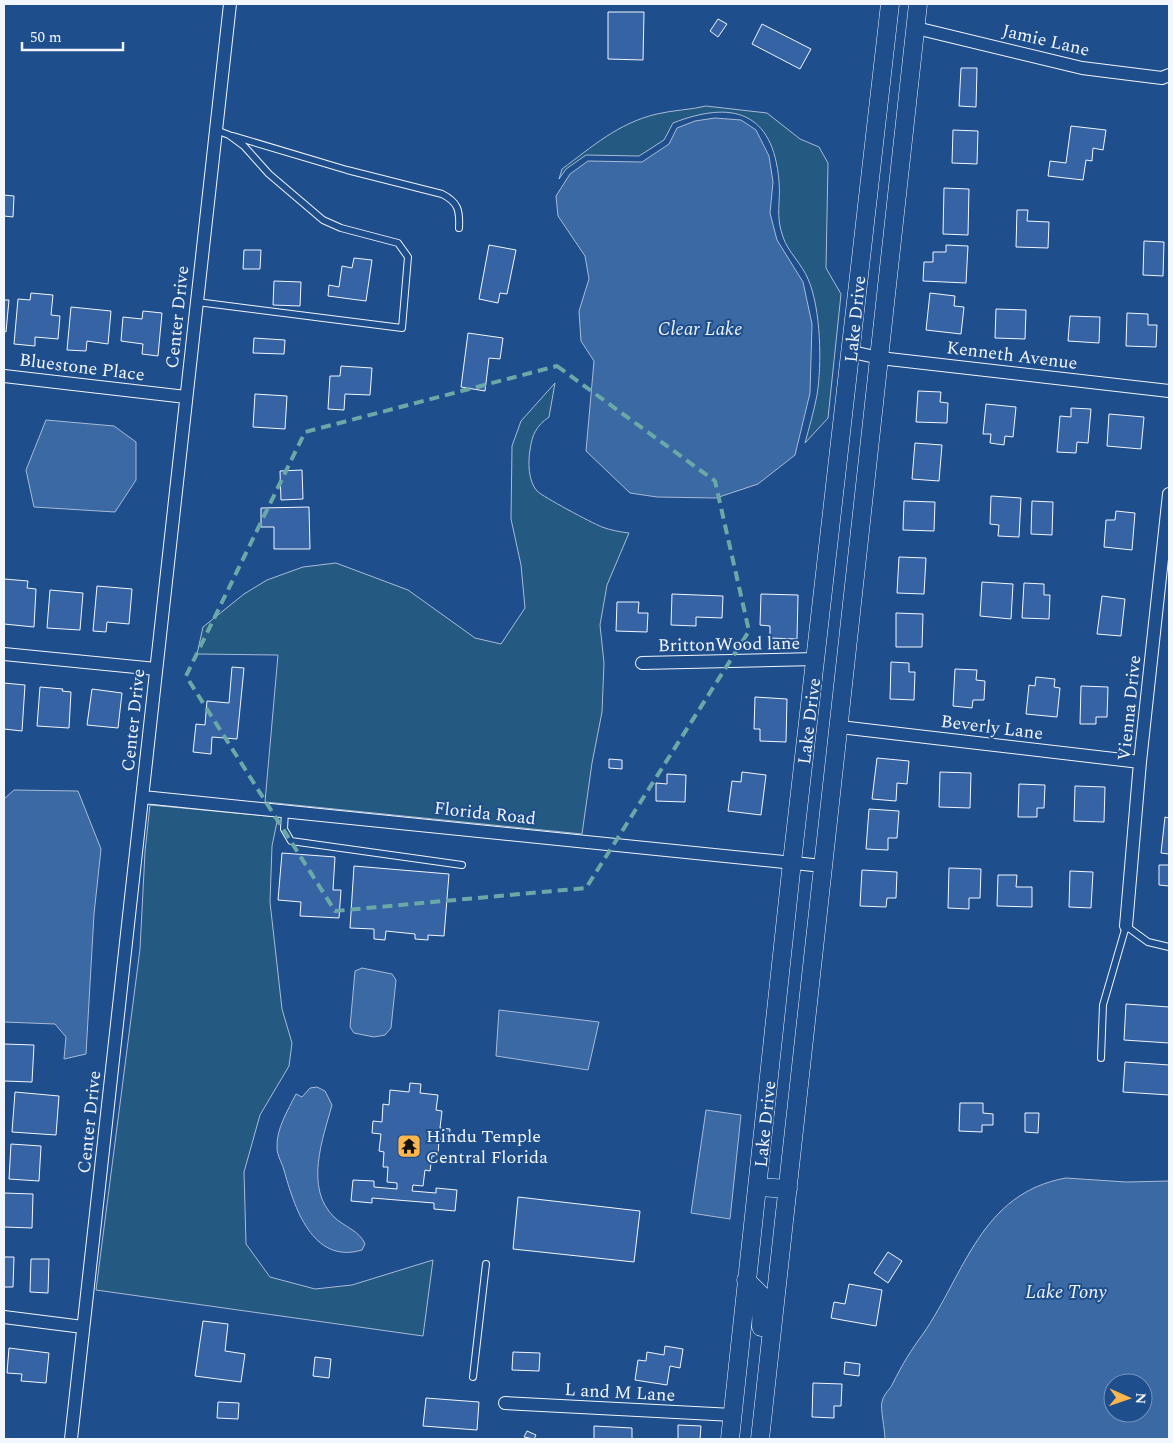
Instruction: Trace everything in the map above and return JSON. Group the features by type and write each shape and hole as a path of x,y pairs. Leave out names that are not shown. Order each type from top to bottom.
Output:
{"main road":[{"name":"Lake Drive","path":"730,1439 792,862 817,659 890,4"},
{"name":"Lake Drive","path":"760,1439 840,727 918,4"},
{"path":"758,1187 788,1189"},
{"path":"746,1280 762,1296 763,1308 748,1439"}],"street":[{"name":"Center Drive","path":"71,1439 230,4"},
{"name":"Jamie Lane","path":"916,28 1082,68 1162,78 1169,75"},
{"name":"Kenneth Avenue","path":"852,352 880,358 1169,391"},
{"name":"Bluestone Place","path":"4,376 186,397"},
{"name":"Vienna Drive","path":"1126,926 1140,762 1169,494"},
{"path":"4,654 156,669"},
{"name":"BrittonWood lane","path":"642,663 817,659"},
{"name":"Beverly Lane","path":"840,727 1140,762"},
{"name":"Florida Road","path":"143,797 823,866"},
{"path":"4,1317 83,1327"},
{"name":"L and M Lane","path":"505,1403 733,1416"}],"lane":[{"path":"216,130 347,170 442,194 453,200 459,218 458,228"},
{"path":"197,302 402,328 408,257 398,244 341,228 323,220 269,174 244,146 229,135"},
{"path":"285,811 284,829 291,841 462,865"},
{"path":"1101,1058 1103,1005 1126,926 1148,942 1169,947"},
{"path":"473,1377 486,1264"}],"highlighted area":[{"path":"557,366 715,481 749,631 586,888 335,911 186,676 305,432"}],"shaded area":[{"path":"706,106 767,113 800,139 819,147 828,163 826,268 841,294 828,418 805,443 819,383 820,353 816,305 808,279 783,237 779,222 779,181 775,157 768,139 758,126 746,117 731,113 694,116 673,123 664,140 639,156 586,155 566,169 559,179 562,169 595,144 630,123 657,114"},
{"path":"555,383 549,417 538,427 533,435 529,471 534,487 548,499 597,525 629,533 607,585 600,625 604,663 602,712 592,763 582,834 265,802 278,655 197,654 203,627 244,594 267,580 303,567 336,563 408,590 475,638 501,644 525,608 521,565 511,519 512,446 521,421"},
{"path":"150,805 278,817 272,846 270,902 282,1009 292,1043 289,1066 260,1115 244,1172 246,1244 270,1277 315,1289 352,1285 433,1260 423,1336 96,1290 140,949 145,852"}],"water":[{"name":"Clear Lake","path":"715,118 741,120 756,130 769,156 773,182 770,213 777,240 803,282 812,324 810,393 795,455 758,484 716,498 657,497 630,493 586,451 594,361 581,341 579,311 589,279 585,256 558,216 556,196 570,174 588,161 642,162 669,144 677,128 695,121"},
{"path":"46,420 114,426 136,442 136,480 115,512 34,507 26,470"},
{"path":"14,790 78,791 101,849 94,914 86,1054 64,1059 66,1037 55,1024 4,1022 4,799"},
{"path":"362,968 392,974 396,980 391,1028 385,1035 374,1037 354,1033 350,1027 355,971"},
{"path":"499,1010 599,1022 588,1070 496,1056"},
{"path":"317,1087 325,1091 332,1105 318,1162 320,1192 325,1205 334,1217 363,1239 365,1244 362,1250 345,1252 330,1249 318,1241 308,1229 293,1200 278,1153 277,1141 280,1127 296,1094 302,1097 310,1088"},
{"path":"706,1110 741,1115 730,1219 691,1213"},
{"name":"Lake Tony","path":"1066,1178 1126,1182 1169,1181 1169,1439 885,1439 883,1399 938,1310 978,1239 994,1218 1014,1200 1037,1187"}],"building":[{"path":"608,12 644,12 643,60 608,59"},
{"path":"718,19 727,24 718,37 710,31"},
{"path":"762,24 811,49 800,69 752,44"},
{"path":"961,68 977,68 976,107 959,106"},
{"path":"1071,126 1106,130 1103,150 1093,148 1092,161 1086,160 1083,180 1048,176 1050,161 1066,163"},
{"path":"953,130 978,131 977,164 952,163"},
{"path":"944,188 969,189 968,235 943,234"},
{"path":"4,195 14,196 13,217 4,216"},
{"path":"1017,210 1028,210 1027,221 1049,222 1048,248 1016,247"},
{"path":"1144,241 1164,242 1163,276 1143,275"},
{"path":"489,245 516,250 507,294 500,293 498,303 479,299"},
{"path":"946,245 968,246 966,283 923,281 924,262 933,262 933,252 946,252"},
{"path":"244,250 261,250 260,269 243,269"},
{"path":"354,258 372,260 366,301 328,296 329,285 339,287 342,266 352,268"},
{"path":"274,281 301,282 300,306 273,305"},
{"path":"31,293 53,295 51,315 60,316 58,339 35,337 35,346 14,344 18,299 30,300"},
{"path":"930,293 955,296 954,306 964,307 961,334 926,330"},
{"path":"4,300 9,300 6,332 4,331"},
{"path":"71,307 111,311 108,344 87,341 86,351 67,350"},
{"path":"996,309 1026,310 1025,339 995,338"},
{"path":"143,311 162,313 158,356 142,354 143,344 121,341 123,317 142,319"},
{"path":"1127,313 1148,314 1148,325 1157,325 1156,347 1126,346"},
{"path":"1070,316 1100,317 1099,343 1068,341"},
{"path":"468,333 503,338 500,359 489,358 485,391 461,387"},
{"path":"254,338 285,340 284,354 253,353"},
{"path":"341,366 372,368 370,395 345,394 344,410 328,409 330,376 340,376"},
{"path":"918,391 941,392 940,402 948,403 947,423 916,422"},
{"path":"255,394 287,396 285,429 253,427"},
{"path":"986,404 1016,407 1013,437 1005,436 1004,445 990,443 991,434 983,434"},
{"path":"1071,408 1091,409 1088,443 1077,442 1076,453 1057,452 1060,416 1071,417"},
{"path":"1109,414 1144,417 1141,449 1107,446"},
{"path":"915,443 942,445 939,481 912,479"},
{"path":"302,470 303,499 281,500 280,471"},
{"path":"991,496 1021,498 1019,537 998,536 999,525 990,524"},
{"path":"904,501 935,502 934,531 903,530"},
{"path":"1032,501 1053,502 1052,535 1031,534"},
{"path":"309,507 310,549 274,549 274,527 261,527 261,508"},
{"path":"1116,511 1135,513 1132,550 1104,547 1106,520 1115,520"},
{"path":"899,557 926,558 924,594 897,593"},
{"path":"4,579 28,581 27,588 36,589 34,627 4,624"},
{"path":"982,582 1013,584 1011,619 980,616"},
{"path":"1024,583 1044,584 1044,595 1050,595 1049,619 1022,618"},
{"path":"97,586 132,589 129,624 107,622 106,632 93,631"},
{"path":"50,590 83,593 80,630 47,628"},
{"path":"672,594 723,596 722,618 696,617 696,626 671,625"},
{"path":"761,594 798,595 797,639 770,638 770,626 760,625"},
{"path":"1102,596 1125,599 1121,636 1097,634"},
{"path":"617,602 639,602 638,613 648,613 647,632 616,631"},
{"path":"896,613 923,614 922,647 896,647"},
{"path":"891,662 909,663 909,672 915,672 914,700 890,699"},
{"path":"232,667 244,668 237,739 212,737 211,754 193,752 196,724 205,725 207,701 229,703"},
{"path":"955,669 977,670 976,680 985,681 984,700 973,700 972,708 953,706"},
{"path":"1036,677 1055,679 1054,687 1060,688 1057,717 1026,714 1029,685 1035,686"},
{"path":"4,683 25,685 22,731 4,729"},
{"path":"1081,686 1108,687 1107,717 1096,717 1096,724 1080,724"},
{"path":"40,687 63,689 62,691 71,692 69,728 37,726"},
{"path":"92,689 122,693 118,728 87,725"},
{"path":"755,697 787,699 786,742 760,741 760,729 754,729"},
{"path":"877,758 909,761 907,784 897,783 896,801 872,799"},
{"path":"609,759 622,760 622,769 609,768"},
{"path":"742,772 766,775 761,815 728,811 732,781 741,782"},
{"path":"940,772 971,773 970,808 939,807"},
{"path":"667,774 686,775 685,802 656,801 656,783 667,784"},
{"path":"1019,784 1045,785 1044,808 1037,808 1037,817 1018,817"},
{"path":"1075,786 1105,787 1104,822 1074,821"},
{"path":"869,809 899,811 897,838 888,838 888,850 866,849"},
{"path":"1165,817 1169,818 1169,854 1161,853"},
{"path":"282,853 335,857 333,890 341,890 339,918 300,916 301,902 278,900"},
{"path":"1159,865 1169,865 1169,886 1159,885"},
{"path":"354,866 449,874 444,936 428,935 428,940 415,939 415,934 386,931 385,940 374,939 374,929 350,928"},
{"path":"949,868 981,869 980,898 969,898 969,909 948,908"},
{"path":"862,870 897,872 896,898 887,898 886,907 860,906"},
{"path":"1070,871 1093,872 1091,908 1069,907"},
{"path":"998,875 1017,875 1016,887 1032,887 1032,907 997,906"},
{"path":"1126,1004 1169,1007 1169,1043 1124,1040"},
{"path":"4,1044 34,1045 32,1082 4,1081"},
{"path":"1125,1062 1169,1065 1169,1095 1123,1092"},
{"name":"Hindu Temple Central Florida","path":"410,1083 421,1084 420,1093 438,1095 436,1110 442,1111 440,1128 450,1129 449,1140 439,1139 438,1156 432,1156 430,1171 425,1170 423,1186 413,1185 412,1191 436,1193 436,1188 457,1190 455,1211 434,1209 434,1203 372,1198 372,1203 351,1201 353,1180 374,1181 374,1187 397,1189 397,1183 387,1182 388,1167 383,1167 384,1152 379,1151 381,1134 372,1133 373,1121 382,1122 383,1104 389,1105 390,1090 409,1092"},
{"path":"15,1092 59,1096 56,1135 12,1132"},
{"path":"960,1103 983,1103 983,1113 993,1114 993,1125 982,1125 982,1132 959,1131"},
{"path":"1025,1113 1039,1113 1038,1133 1025,1132"},
{"path":"11,1144 41,1146 39,1181 9,1179"},
{"path":"4,1193 33,1194 32,1228 4,1227"},
{"path":"518,1197 640,1211 634,1262 513,1249"},
{"path":"888,1252 902,1261 888,1283 874,1273"},
{"path":"4,1257 14,1257 13,1287 4,1287"},
{"path":"31,1259 49,1259 48,1293 30,1292"},
{"path":"849,1284 882,1290 876,1326 831,1318 834,1302 845,1304"},
{"path":"203,1321 228,1324 225,1351 245,1354 241,1382 195,1376"},
{"path":"665,1346 683,1349 680,1368 670,1366 667,1385 635,1380 638,1360 646,1361 647,1352 664,1355"},
{"path":"9,1348 49,1353 46,1383 21,1381 22,1374 7,1373"},
{"path":"513,1352 540,1353 539,1371 512,1370"},
{"path":"315,1357 331,1359 329,1378 313,1376"},
{"path":"845,1362 860,1364 859,1376 844,1374"},
{"path":"813,1383 842,1384 841,1406 834,1406 834,1418 812,1417"},
{"path":"426,1398 479,1402 477,1430 423,1426"},
{"path":"218,1402 239,1403 238,1419 217,1418"},
{"path":"678,1425 701,1426 700,1439 678,1439"},
{"path":"594,1426 632,1428 632,1439 594,1439"},
{"path":"527,1431 536,1435 534,1439 524,1437"}],"place":[{"name":"Hindu Temple Central Florida","path":"409,1146"}]}
